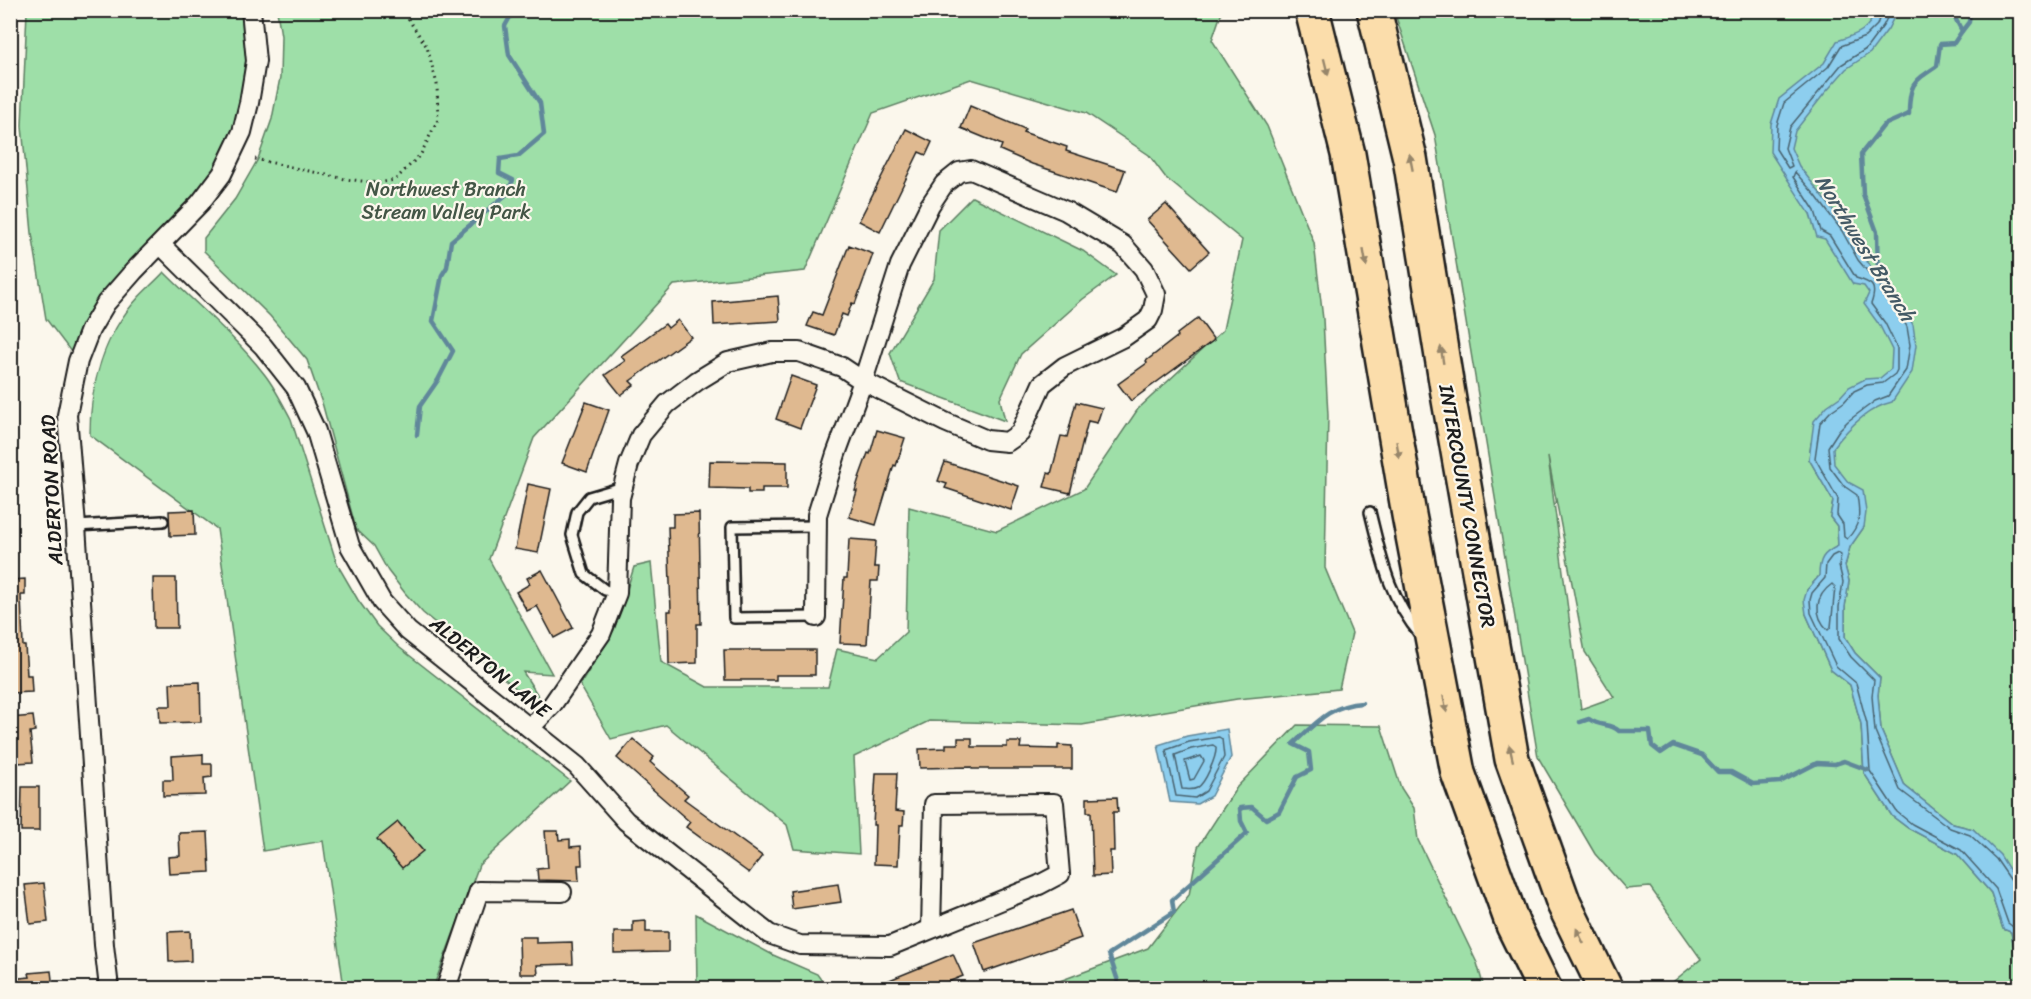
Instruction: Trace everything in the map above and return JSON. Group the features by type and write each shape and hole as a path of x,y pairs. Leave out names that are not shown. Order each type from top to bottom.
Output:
{"highway":[{"path":"1312,10 1348,154 1409,515 1458,773 1513,925 1544,988"},
{"name":"INTERCOUNTY CONNECTOR","path":"1374,10 1410,158 1449,400 1512,759 1564,904 1605,988"}],"street":[{"name":"ALDERTON ROAD","path":"109,988 104,945 67,415 78,361 90,330 106,303 200,203 222,174 242,132 255,61 251,10"},
{"path":"530,728 552,705 601,634 617,593 620,498 629,464 641,435 668,404 697,381 728,362 772,352 799,352 842,366 863,381 945,422 987,440 1007,442 1020,433 1042,384 1065,366 1124,338 1148,320 1153,310 1156,294 1144,269 1123,244 1065,211 971,170 958,172 944,184 930,205 900,265 863,381 836,454 817,515 816,617"},
{"name":"ALDERTON LANE","path":"161,245 263,346 296,388 316,431 350,546 382,602 408,631 578,766 626,821 769,934 800,945 890,946 1039,885 1060,874 1054,802 934,804 931,929"},
{"path":"446,988 479,891 562,892"}],"lane":[{"path":"617,593 605,590 584,574 572,535 577,512 589,497 623,487"},
{"path":"1370,512 1390,588 1397,602 1435,653"},
{"path":"76,526 163,521"},
{"path":"816,617 734,618 732,527 817,526"}],"path":[{"path":"255,159 345,179 378,183 395,180 421,154 438,119 437,84 427,47 404,13 399,10"}],"green space":[{"path":"251,10 256,61 222,174 134,271 78,361 46,319 32,233 22,126 27,11"},
{"name":"Northwest Branch Stream Valley Park","path":"277,11 1222,11 1212,40 1267,126 1314,243 1323,319 1328,416 1325,568 1352,633 1339,689 1237,699 1082,725 929,721 854,757 859,854 794,849 787,825 666,725 611,739 580,685 614,630 634,567 651,563 661,662 707,687 828,687 837,649 878,658 906,632 909,507 997,531 1084,489 1138,409 1223,330 1242,240 1166,178 1149,155 1086,113 971,79 873,113 805,271 674,285 534,438 489,559 552,674 523,672 542,702 538,706 423,613 388,571 374,546 356,529 323,406 307,360 270,316 204,251 204,238 235,199 258,159 272,119 280,78 281,36"},
{"path":"1394,11 2020,11 2020,887 2017,879 1973,829 1953,824 1905,786 1881,730 1878,695 1880,678 1855,653 1845,637 1845,607 1849,581 1845,566 1850,547 1864,527 1811,444 1809,459 1833,501 1830,517 1837,526 1838,547 1807,590 1806,614 1831,670 1850,685 1861,724 1864,773 1892,816 1908,828 1957,854 1991,893 2003,929 2011,932 2020,972 2020,988 1672,988 1669,985 1701,959 1650,887 1626,889 1595,854 1538,757 1435,135","holes":["1548,457 1585,652 1614,697 1581,709"]},
{"path":"972,197 1083,251 1116,275 1083,299 1021,354 1000,399 1005,421 900,382 890,353 934,279 939,230"},
{"path":"164,272 242,348 276,391 291,419 337,564 358,600 377,626 400,648 570,781 479,865 433,988 344,988 323,841 263,851 217,529 90,435 96,380 107,345 126,313"},
{"path":"1297,725 1381,726 1401,788 1414,808 1418,840 1477,963 1484,988 1041,988 1148,948 1189,895 1198,847 1237,787"},
{"path":"696,914 773,955 817,974 827,988 697,988"}],"water":[{"path":"1877,10 1897,11 1888,29 1870,53 1846,69 1795,131 1791,148 1799,166 1847,228 1863,257 1900,301 1913,325 1916,345 1912,372 1892,402 1866,414 1845,433 1833,448 1834,464 1848,482 1863,490 1866,512 1864,527 1850,547 1845,566 1849,581 1845,607 1845,637 1855,653 1880,678 1878,695 1881,730 1905,786 1953,824 1973,829 2000,855 2020,887 2020,972 2011,932 2003,929 1991,893 1957,854 1908,828 1892,816 1864,773 1861,724 1850,685 1831,670 1806,614 1804,600 1807,590 1819,576 1823,557 1838,546 1837,526 1830,517 1833,501 1809,459 1814,421 1849,387 1865,379 1880,378 1891,369 1892,350 1880,326 1864,304 1869,293 1864,286 1853,284 1825,239 1817,237 1810,214 1770,152 1771,124 1779,99 1824,63 1837,41 1865,28"},
{"path":"1227,729 1231,757 1211,796 1197,804 1170,802 1158,745 1187,736"}],"building":[{"path":"970,106 1025,129 1023,132 1067,147 1066,151 1125,170 1117,192 1032,164 1000,150 1002,145 961,128"},
{"path":"906,129 932,142 926,155 919,152 880,232 859,221"},
{"path":"1166,204 1209,252 1191,268 1147,220"},
{"path":"849,245 873,254 855,304 852,303 847,316 842,314 834,335 807,326 813,312 822,315"},
{"path":"778,296 780,321 714,325 713,302"},
{"path":"1198,318 1214,340 1131,401 1118,384 1147,363 1146,361"},
{"path":"678,320 691,337 630,381 634,385 621,395 605,375 625,361 621,356 665,324 668,328"},
{"path":"791,376 816,385 800,428 776,419"},
{"path":"586,402 609,410 587,472 562,463"},
{"path":"1076,402 1102,408 1097,423 1088,421 1070,493 1044,487 1048,473 1051,474 1061,436 1067,437"},
{"path":"877,430 905,438 896,466 894,465 876,525 849,517 859,478 868,453 870,454"},
{"path":"710,461 787,462 787,488 762,488 762,493 748,493 748,489 709,488"},
{"path":"945,462 1019,486 1011,510 945,488 947,484 938,481"},
{"path":"528,484 551,489 538,553 515,549"},
{"path":"194,510 195,535 170,536 169,511"},
{"path":"699,513 701,624 697,624 697,663 669,664 668,611 671,611 668,527 673,527 673,514"},
{"path":"849,539 876,541 874,567 879,567 878,581 871,581 867,644 840,643"},
{"path":"542,570 573,628 554,638 537,606 527,611 516,592 530,584 527,578"},
{"path":"153,578 176,578 177,628 154,628"},
{"path":"25,579 25,595 21,595 23,646 25,646 27,675 31,675 32,692 10,693 10,580"},
{"path":"724,650 815,650 815,675 776,675 776,680 725,680"},
{"path":"200,682 201,722 160,723 159,706 171,706 170,683"},
{"path":"33,716 35,731 30,732 33,762 17,763 16,750 10,750 10,718"},
{"path":"958,738 972,738 972,747 1007,747 1007,742 1021,742 1020,748 1058,749 1058,745 1072,746 1072,769 920,768 919,749 946,748 946,744 958,744"},
{"path":"633,739 654,757 650,762 688,795 684,799 762,856 749,873 686,827 690,822 617,758"},
{"path":"203,754 203,764 212,764 212,777 204,778 205,795 163,796 163,780 173,780 172,756"},
{"path":"876,773 897,773 895,811 904,812 903,825 900,825 898,865 874,864 875,825 873,825"},
{"path":"22,787 39,787 39,831 21,831"},
{"path":"1117,797 1118,812 1113,812 1114,851 1110,851 1111,875 1093,876 1091,812 1087,812 1087,798"},
{"path":"398,822 423,851 402,868 377,839"},
{"path":"545,831 558,831 559,840 570,839 570,847 581,846 582,865 578,865 579,881 538,880 537,869 548,868"},
{"path":"208,832 210,872 169,874 168,857 180,856 179,833"},
{"path":"44,883 48,922 30,924 25,885"},
{"path":"838,884 841,902 792,909 790,891"},
{"path":"1071,910 1081,938 984,972 974,943"},
{"path":"646,921 646,932 668,932 668,952 614,953 614,932 633,932 633,922"},
{"path":"190,931 191,961 169,962 168,932"},
{"path":"519,937 536,937 536,943 572,942 573,964 537,965 538,974 520,974"},
{"path":"953,954 963,976 933,988 870,988"},
{"path":"51,971 53,988 10,988 10,979 30,977 29,973"}],"waterway":[{"path":"417,435 420,406 438,380 453,351 433,321 442,275 447,267 451,241 507,194 513,180 499,173 500,159 518,156 544,134 540,103 509,55 505,26 514,10"},
{"name":"Northwest Branch","path":"1878,280 1877,232 1863,194 1861,154 1884,125 1909,114 1910,96 1914,85 1922,76 1937,66 1940,44 1954,43 1962,31 1953,10"},
{"path":"1962,31 1969,22 1972,10"},
{"path":"1114,988 1118,981 1109,954 1174,912 1172,900 1247,833 1241,821 1240,808 1252,807 1266,819 1279,812 1297,777 1311,770 1309,752 1293,744 1332,711 1351,704 1362,703"},
{"path":"1580,722 1589,719 1619,731 1650,731 1652,746 1661,753 1673,745 1702,755 1718,772 1731,772 1753,784 1780,782 1817,763 1835,764 1844,761 1868,770"}]}
